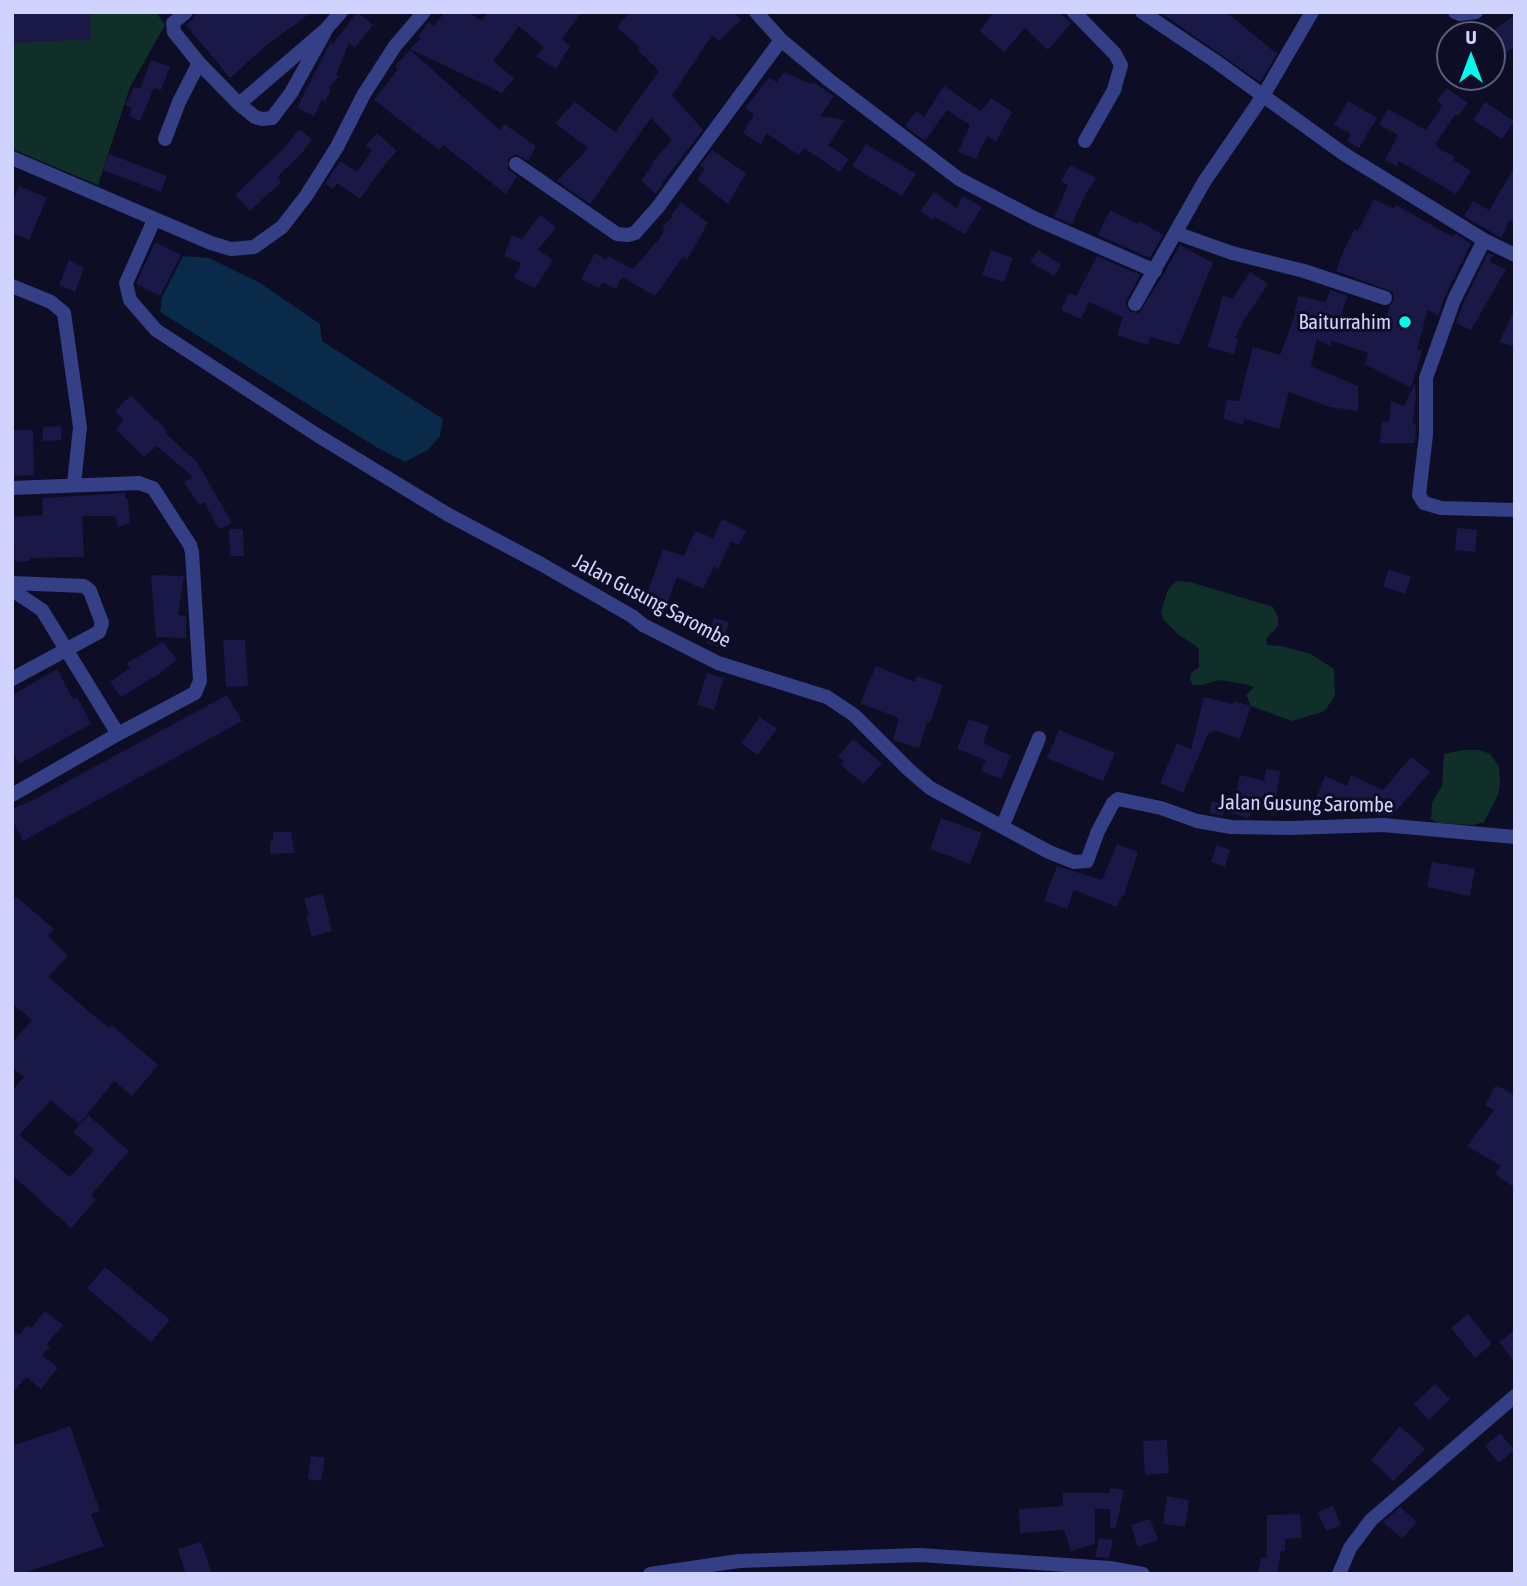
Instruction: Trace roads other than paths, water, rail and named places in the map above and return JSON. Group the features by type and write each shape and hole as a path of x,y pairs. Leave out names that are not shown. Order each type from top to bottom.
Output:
{"street":[{"path":"186,12 173,23 173,29 201,66 255,117 272,118 297,83 334,17"},
{"path":"12,158 225,248 243,250 264,242 282,227 306,196 337,147 364,94 396,46 424,12"},
{"path":"756,12 781,40 829,80 959,179 1037,219 1155,271"},
{"path":"1074,12 1115,54 1121,65 1114,90 1085,141"},
{"path":"1142,12 1216,61 1345,154 1484,240 1515,255"},
{"path":"1135,304 1218,158 1263,96 1312,12"},
{"path":"1455,12 1476,12"},
{"path":"239,104 334,17"},
{"path":"516,164 617,234 635,233 781,40"},
{"path":"165,139 179,102 201,66"},
{"name":"Jalan Gusung Sarombe","path":"155,220 126,283 130,300 156,330 317,435 447,514 541,564 643,625 718,663 827,697 854,715 930,788 1049,852 1074,862 1087,861 1098,831 1118,799 1161,808 1196,821 1231,827 1373,825 1515,837"},
{"path":"1175,233 1232,253 1304,271 1385,298"},
{"path":"1484,240 1454,300 1426,378 1426,435 1419,495 1424,503 1441,508 1515,510"},
{"path":"12,286 51,302 64,313 80,428 74,484"},
{"path":"12,488 74,484 144,484 153,488 190,545 194,564 200,681 195,693 12,795"},
{"path":"12,583 80,585 90,591 102,623 101,629 65,652 12,679"},
{"path":"12,590 42,610 65,652 118,734"},
{"path":"1003,825 1039,737"},
{"path":"1339,1574 1350,1548 1371,1520 1515,1396"},
{"path":"650,1574 739,1561 920,1555 1077,1565 1143,1574"}],"water":[{"path":"183,256 209,258 260,283 320,324 322,341 443,419 440,436 428,450 405,462 376,447 160,312 162,297"}],"place":[{"name":"Baiturrahim","path":"1405,322"}]}
